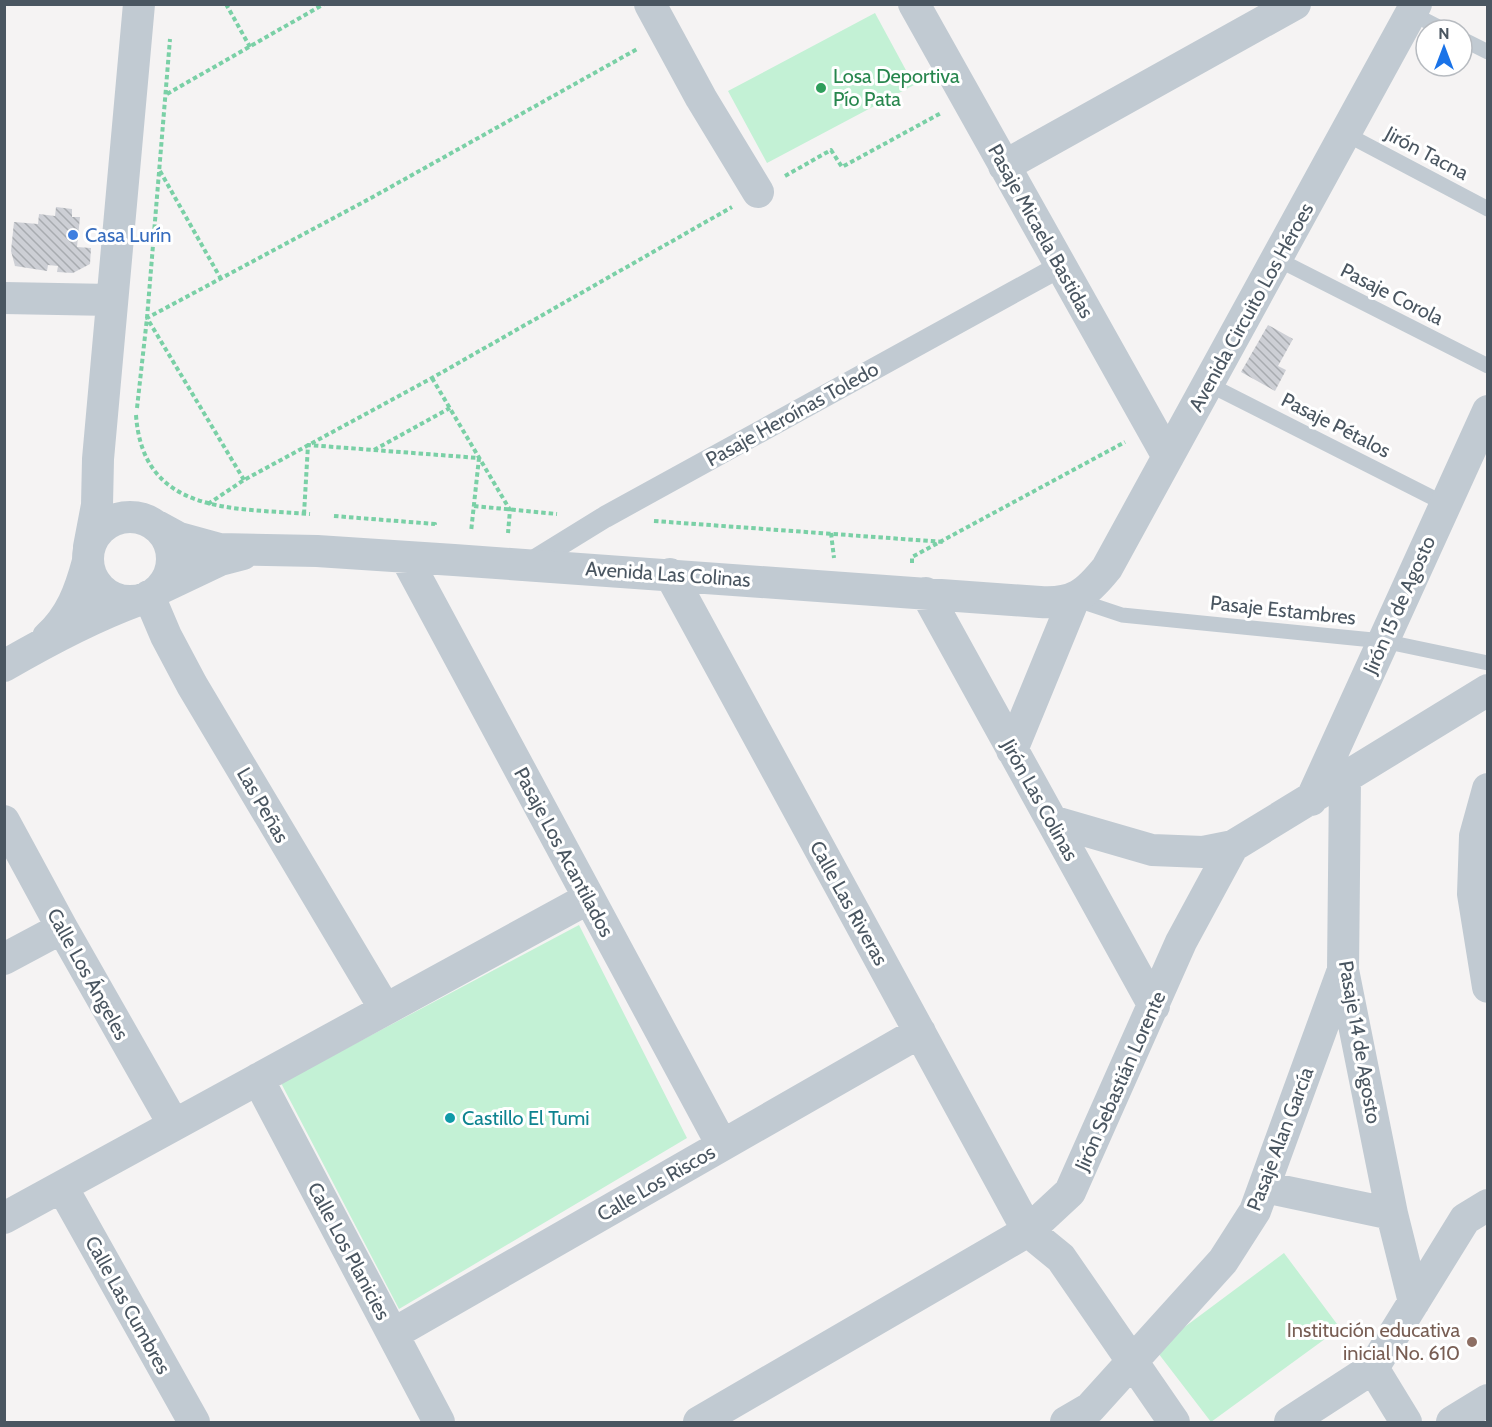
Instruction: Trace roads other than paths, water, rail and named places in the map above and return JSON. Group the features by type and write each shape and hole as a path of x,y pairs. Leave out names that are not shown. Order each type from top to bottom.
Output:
{"street":[{"path":"98,459 119,496 166,537 172,564 149,595 122,600 109,596 91,575 88,554 97,505 98,459 138,18 118,4"},
{"path":"650,4 758,192"},
{"name":"Pasaje Micaela Bastidas","path":"914,4 1168,457"},
{"path":"1004,166 1295,4"},
{"name":"Avenida Circuito Los Héroes","path":"1074,599 1090,588 1107,568 1413,9"},
{"name":"Pasaje Heroínas Toledo","path":"526,565 605,517 1061,266"},
{"path":"4,298 112,300"},
{"name":"Jirón 15 de Agosto","path":"1311,800 1488,411"},
{"path":"88,554 95,534 105,525 117,519 131,517 151,523"},
{"name":"Avenida Las Colinas","path":"151,523 199,545 228,550 262,550 670,574 919,579 1040,602 1074,599"},
{"name":"Avenida Las Colinas","path":"4,666 41,644 97,616 149,595 220,560 262,550"},
{"name":"Avenida Las Colinas","path":"41,644 58,629 75,603 88,554"},
{"name":"Pasaje Los Acantilados","path":"406,558 722,1145"},
{"name":"Calle Las Riveras","path":"670,574 1028,1231"},
{"name":"Jirón Las Colinas","path":"919,579 1154,1006"},
{"name":"Las Peñas","path":"149,595 166,636 192,685 385,1009"},
{"path":"1012,750 1074,599"},
{"path":"1052,821 1152,850 1203,852 1233,846 1488,690"},
{"name":"Pasaje 14 de Agosto","path":"1346,778 1343,970 1392,1214 1414,1302"},
{"path":"1488,789 1475,836 1473,894 1488,987"},
{"name":"Calle Los Ángeles","path":"4,821 174,1125"},
{"name":"Jirón Sebastián Lorente","path":"699,1422 1028,1231 1070,1192 1181,942 1233,846"},
{"path":"4,1218 589,898"},
{"path":"4,959 62,928"},
{"name":"Pasaje Alan García","path":"1066,1422 1090,1408 1132,1358 1223,1261 1255,1211 1343,970"},
{"name":"Calle Los Riscos","path":"393,1334 920,1032"},
{"name":"Calle Los Planicies","path":"258,1079 439,1422"},
{"name":"Calle Las Cumbres","path":"62,1187 194,1422"},
{"path":"1264,1187 1392,1214"},
{"path":"1290,1422 1372,1368 1465,1219 1488,1205"},
{"path":"1028,1231 1061,1258 1174,1422"},
{"path":"1372,1368 1407,1422"},
{"path":"1452,1422 1488,1400"}],"lane":[{"path":"1413,9 1426,18"},
{"path":"1474,45 1488,52"},
{"name":"Jirón Tacna","path":"1346,134 1488,209"},
{"name":"Pasaje Corola","path":"1277,259 1488,366"},
{"name":"Pasaje Pétalos","path":"1208,384 1445,504"},
{"name":"Pasaje Estambres","path":"1074,599 1122,615 1383,641 1488,663"}],"place":[{"name":"Losa Deportiva Pío Pata","path":"821,88"},
{"name":"Casa Lurín","path":"73,235"},
{"name":"Castillo El Tumi","path":"450,1118"},
{"name":"Institución educativa inicial No. 610","path":"1472,1342"}]}
